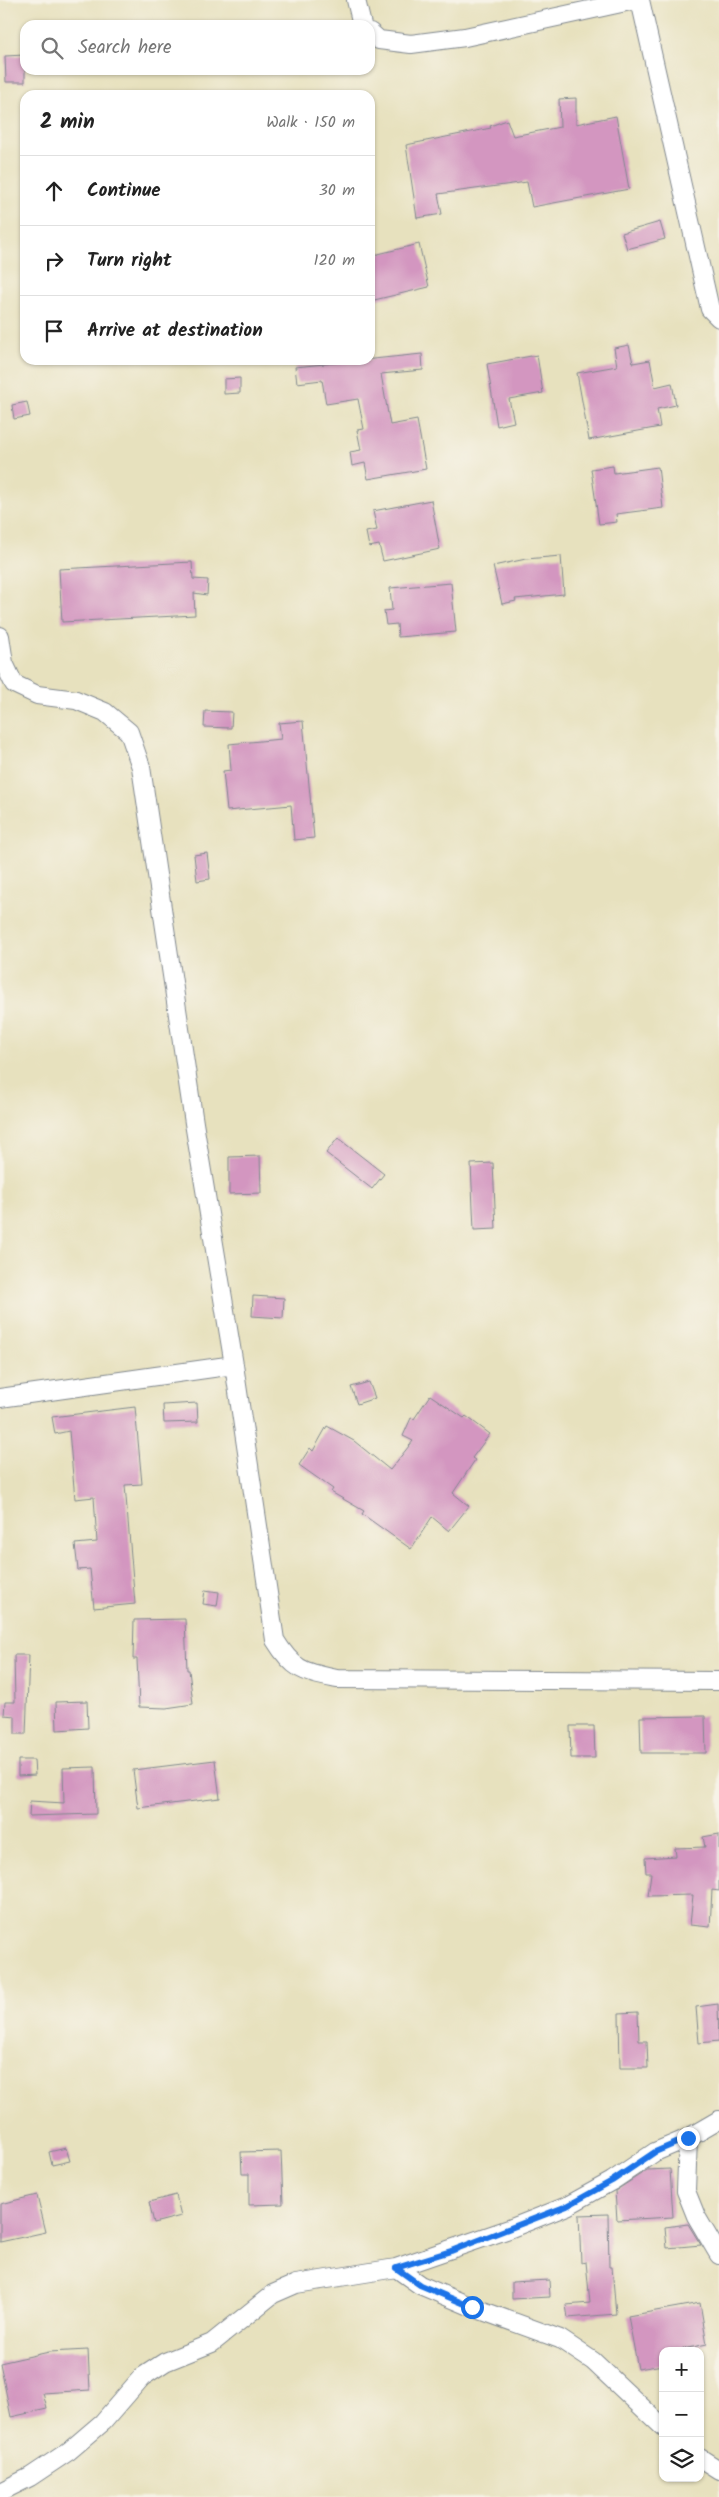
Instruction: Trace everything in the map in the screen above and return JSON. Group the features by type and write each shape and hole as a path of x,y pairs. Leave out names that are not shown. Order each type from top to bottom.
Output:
{"street":[{"path":"356,0 361,20"},
{"path":"375,36 379,40 411,44 465,37 635,0"},
{"path":"640,0 710,309 719,318"},
{"path":"0,636 4,663 14,684 37,696 76,700 105,712 129,732 141,767 194,1123 234,1365 275,1640 286,1658 304,1672 337,1679 719,1681"},
{"path":"0,1398 234,1365"},
{"path":"0,2492 30,2477 69,2451 103,2422 142,2377 165,2362 212,2343 273,2294 296,2284 396,2268 451,2251 567,2206 612,2181 655,2152 688,2138 719,2120"},
{"path":"688,2138 686,2191 696,2216 719,2254"},
{"path":"396,2268 420,2285 560,2339 593,2361 659,2423"},
{"path":"704,2461 719,2470"},
{"path":"11,2497 30,2477"}],"building":[{"path":"20,55 20,75 25,75 25,82 6,82 5,56"},
{"path":"576,98 576,124 616,116 629,189 532,207 527,182 438,194 442,214 417,218 406,145 491,128 490,126 507,120 513,136 560,127 559,99"},
{"path":"660,222 665,239 627,249 622,233"},
{"path":"419,244 429,287 375,300 375,255"},
{"path":"629,345 633,363 650,360 655,387 672,383 676,405 657,409 660,427 589,440 577,373 617,366 614,348"},
{"path":"422,354 423,370 381,374 390,425 417,420 426,469 368,479 365,463 352,466 350,452 361,450 357,430 364,429 358,399 326,404 322,380 297,383 295,367 315,365 375,365 375,359"},
{"path":"537,355 543,393 509,399 514,422 497,426 487,364"},
{"path":"240,378 240,393 224,394 224,379"},
{"path":"27,402 30,416 14,419 12,405"},
{"path":"613,466 614,473 658,467 663,508 616,514 617,522 599,524 591,469"},
{"path":"431,500 440,549 383,561 379,545 369,547 366,532 377,530 373,511"},
{"path":"561,556 564,594 515,599 516,601 502,604 493,566 526,559"},
{"path":"192,562 193,579 208,580 207,595 194,593 195,615 62,622 59,569"},
{"path":"451,583 456,632 398,637 397,624 386,625 384,611 392,610 390,588"},
{"path":"205,711 232,712 231,728 204,727"},
{"path":"303,721 314,838 294,840 291,805 227,811 223,771 231,770 229,744 281,739 279,723"},
{"path":"207,853 210,879 197,881 194,855"},
{"path":"338,1138 384,1174 372,1189 326,1153"},
{"path":"260,1156 261,1193 229,1194 229,1157"},
{"path":"493,1163 496,1229 474,1230 471,1164"},
{"path":"253,1296 284,1298 283,1318 252,1316"},
{"path":"369,1382 375,1398 357,1404 351,1387"},
{"path":"430,1395 464,1418 466,1416 490,1434 472,1458 475,1460 453,1493 469,1506 449,1531 432,1517 411,1549 362,1514 364,1511 331,1492 333,1489 299,1465 310,1448 313,1451 327,1426 354,1441 390,1470 413,1441 403,1436 411,1418 414,1419"},
{"path":"197,1403 198,1422 164,1423 163,1405"},
{"path":"135,1407 142,1484 125,1485 135,1604 94,1608 90,1569 78,1570 75,1544 97,1542 94,1497 75,1499 69,1431 55,1434 52,1417"},
{"path":"205,1590 219,1592 217,1606 203,1604"},
{"path":"185,1619 187,1670 189,1670 193,1704 166,1708 139,1707 137,1659 133,1659 134,1620"},
{"path":"14,1655 29,1655 26,1734 15,1734 15,1716 4,1715 5,1702 15,1702"},
{"path":"87,1701 88,1728 57,1730 56,1702"},
{"path":"705,1716 706,1753 641,1753 640,1717"},
{"path":"570,1726 594,1726 595,1758 571,1758"},
{"path":"18,1760 34,1760 35,1775 18,1776"},
{"path":"215,1760 220,1798 138,1808 133,1770"},
{"path":"95,1767 96,1814 29,1816 30,1801 64,1803 63,1768"},
{"path":"719,1834 719,1891 712,1890 710,1927 690,1925 693,1895 648,1896 651,1873 646,1873 645,1858 676,1856 675,1848 705,1847 703,1837"},
{"path":"718,2004 719,2041 699,2043 696,2007"},
{"path":"638,2012 639,2041 647,2041 648,2068 620,2068 619,2013"},
{"path":"66,2148 70,2161 52,2165 49,2152"},
{"path":"281,2151 283,2204 249,2205 249,2174 242,2174 241,2152"},
{"path":"670,2169 673,2217 617,2220 615,2191 647,2170"},
{"path":"37,2195 46,2232 0,2242 0,2204"},
{"path":"176,2195 181,2216 154,2223 149,2202"},
{"path":"608,2214 609,2267 612,2267 616,2314 568,2318 566,2305 590,2303 586,2262 581,2263 579,2215"},
{"path":"688,2224 701,2245 667,2248 665,2227"},
{"path":"549,2280 550,2297 512,2299 512,2282"},
{"path":"700,2303 707,2344 693,2347 659,2347 659,2366 638,2369 628,2316"},
{"path":"88,2350 90,2390 43,2393 47,2409 11,2417 0,2363 49,2352"}],"route":[{"path":"472,2307 420,2285 396,2268 451,2251 567,2206 612,2181 655,2152 688,2138"}]}
